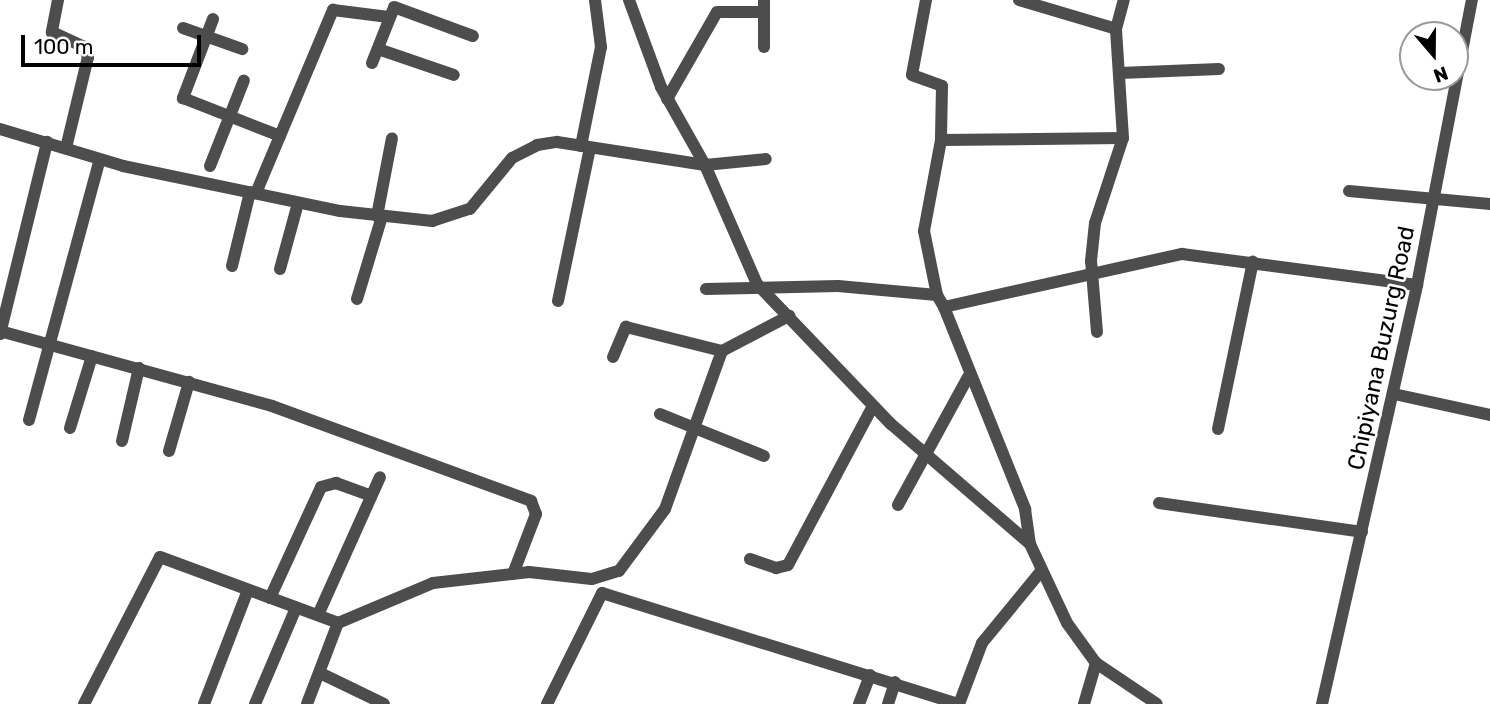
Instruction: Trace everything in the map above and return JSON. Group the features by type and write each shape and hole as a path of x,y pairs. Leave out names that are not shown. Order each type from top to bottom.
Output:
{"street":[{"path":"58,0 52,32 84,47 88,57 66,148"},
{"path":"558,300 601,47 595,0"},
{"path":"629,0 667,99 705,165 757,284 873,406 925,455 1030,544"},
{"path":"926,0 912,75 942,86 941,141 924,231 937,295 944,307 968,377 1025,509 1030,544 1067,623 1096,663 1157,704"},
{"path":"1019,0 1116,29"},
{"path":"1097,332 1091,276 1095,223 1123,138 1121,73 1116,29 1124,0"},
{"name":"Chipiyana Buzurg Road","path":"1322,704 1418,285 1472,0"},
{"path":"667,99 717,12 763,6 764,47"},
{"path":"232,266 253,193 333,10 394,8 473,36"},
{"path":"372,63 394,8"},
{"path":"213,19 182,95 230,118 280,136"},
{"path":"183,28 242,49"},
{"path":"378,49 454,75"},
{"path":"1121,73 1219,69"},
{"path":"210,166 244,80"},
{"path":"0,129 100,159 298,203 379,216 432,221 459,216 522,150 557,142 705,165 766,159"},
{"path":"357,299 379,216 392,138"},
{"path":"941,141 1123,138"},
{"path":"47,142 0,332 189,382 531,501 536,514 513,574"},
{"path":"29,420 100,159"},
{"path":"1349,191 1490,204"},
{"path":"280,269 298,203"},
{"path":"944,307 1091,276 1159,255 1253,262 1418,285"},
{"path":"1218,429 1253,262"},
{"path":"706,289 757,284 937,295"},
{"path":"613,357 626,327 722,351 789,316"},
{"path":"547,704 602,593 607,577 652,533 696,429 722,351"},
{"path":"70,428 92,356"},
{"path":"122,441 139,368"},
{"path":"898,505 968,377"},
{"path":"169,451 189,382"},
{"path":"1394,394 1490,415"},
{"path":"750,559 776,568 788,565 873,406"},
{"path":"660,414 764,456"},
{"path":"318,615 380,477"},
{"path":"270,598 321,487 336,483 371,496"},
{"path":"1159,503 1362,532"},
{"path":"84,704 160,557 338,623"},
{"path":"602,593 959,704 982,643 1042,570"},
{"path":"307,704 338,623 413,588 513,574 607,577"},
{"path":"204,704 248,590"},
{"path":"255,704 296,608"},
{"path":"1084,704 1096,663"},
{"path":"320,673 384,704"},
{"path":"859,704 870,675"},
{"path":"888,704 895,682"}]}
